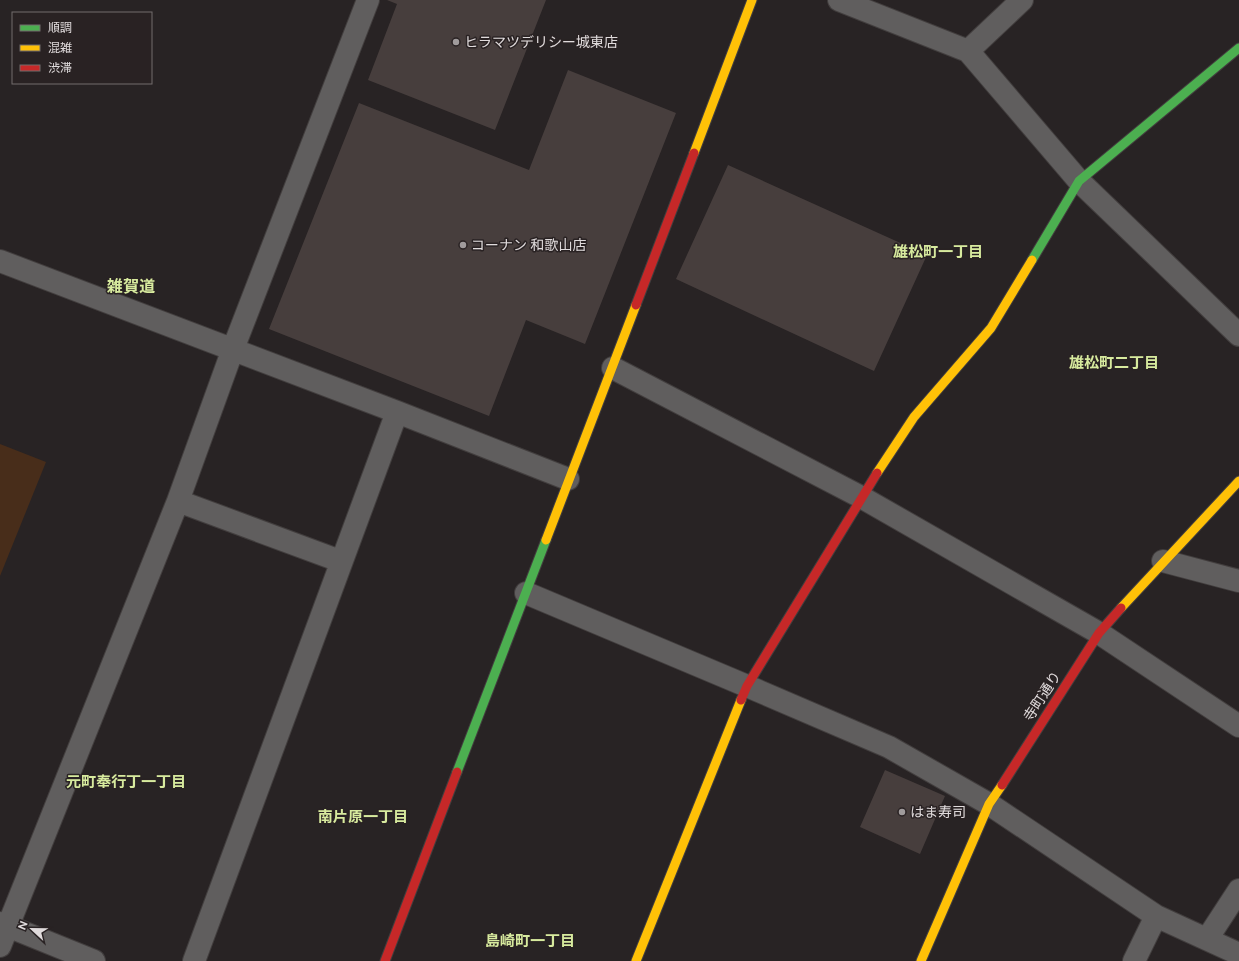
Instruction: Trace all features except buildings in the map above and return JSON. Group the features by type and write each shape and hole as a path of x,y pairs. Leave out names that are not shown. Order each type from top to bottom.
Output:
{"street":[{"path":"0,946 4,924 178,501 233,349 368,0"},
{"path":"385,961 568,479 613,368 752,0"},
{"path":"839,0 968,50 1079,181 1239,336"},
{"path":"968,50 1022,0"},
{"path":"636,961 748,686 860,497 914,417 991,328 1079,181 1239,48"},
{"path":"0,261 233,349 568,479"},
{"path":"613,368 860,497 1099,632 1239,726"},
{"path":"194,961 340,561 397,412"},
{"name":"寺町通り","path":"922,961 989,804 1099,632 1163,561 1239,481"},
{"path":"178,501 340,561"},
{"path":"1163,561 1239,581"},
{"path":"526,593 889,747 989,804 1156,916 1239,954"},
{"path":"1207,939 1239,890"},
{"path":"1134,961 1156,916"},
{"path":"4,924 94,961"}],"shaded area":[{"path":"0,444 46,462 0,576"}],"traffic: fast":[{"path":"1032,260 1079,181 1239,48"},
{"path":"457,772 546,540"}],"traffic: slow":[{"path":"694,153 752,0"},
{"path":"877,473 914,417 991,328 1032,260"},
{"path":"546,540 636,305"},
{"path":"1121,608 1239,481"},
{"path":"636,961 741,700"},
{"path":"921,961 989,804 1002,785"}],"traffic: jam":[{"path":"636,305 694,153"},
{"path":"741,700 747,686 877,473"},
{"path":"1002,785 1099,633 1121,608"},
{"path":"385,961 457,772"}],"place":[{"name":"ヒラマツデリシー城東店","path":"456,42"},
{"name":"コーナン 和歌山店","path":"463,245"},
{"name":"はま寿司","path":"902,812"}],"district":[{"name":"雄松町一丁目","path":"938,252"},
{"name":"雑賀道","path":"131,286"},
{"name":"雄松町二丁目","path":"1114,363"},
{"name":"元町奉行丁一丁目","path":"126,782"},
{"name":"南片原一丁目","path":"363,817"},
{"name":"島崎町一丁目","path":"530,941"}]}
